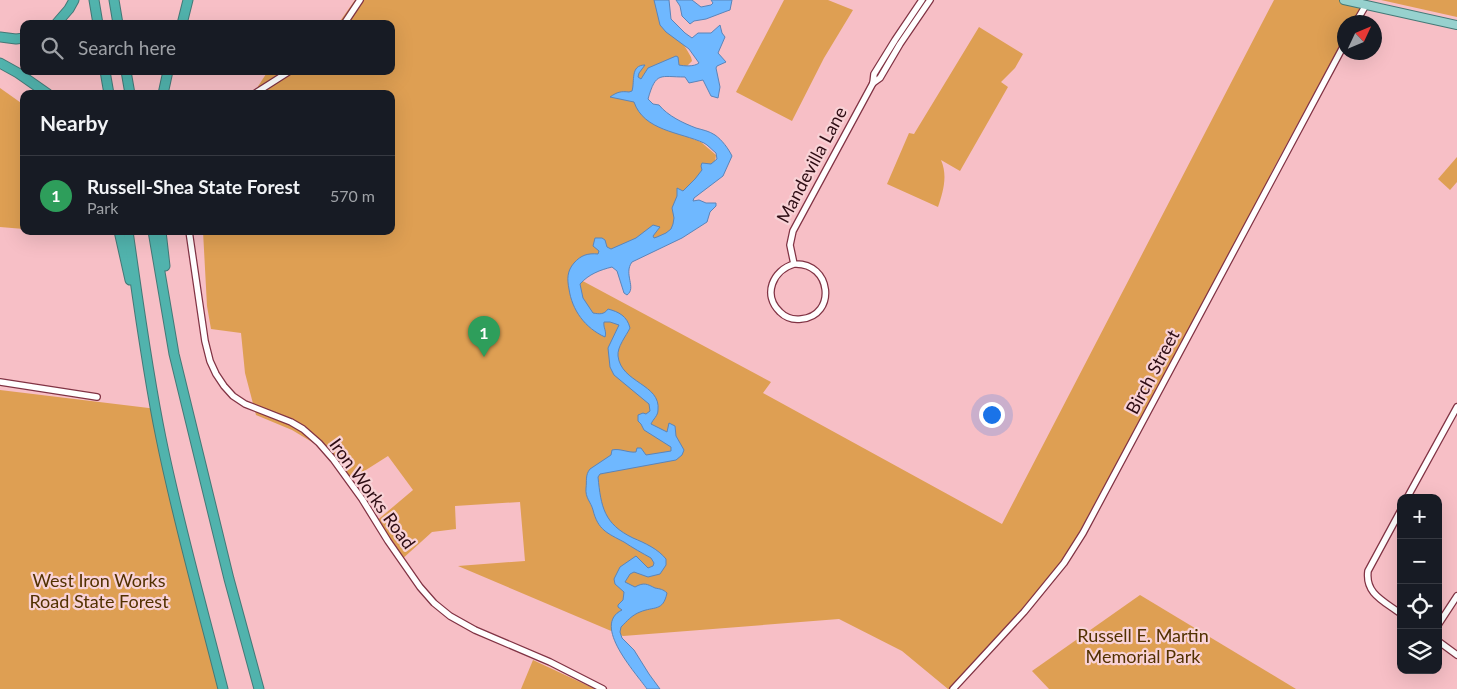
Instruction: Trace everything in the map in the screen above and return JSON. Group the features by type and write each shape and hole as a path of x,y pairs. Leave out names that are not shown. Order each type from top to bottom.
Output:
{"highway":[{"path":"59,20 74,0"},
{"path":"94,0 97,20"},
{"path":"114,0 117,20"},
{"path":"183,20 188,0"},
{"path":"0,37 20,38"},
{"path":"0,63 20,74"},
{"path":"21,75 42,90"},
{"path":"106,75 108,90"},
{"path":"127,75 129,90"},
{"path":"164,90 167,75"},
{"path":"120,235 142,332"},
{"path":"129,235 142,332 161,438 180,521 224,689"},
{"path":"154,235 174,354 229,579 259,689"},
{"path":"161,235 174,354"}],"main road":[{"path":"1344,0 1457,25"}],"street":[{"path":"347,20 360,0"},
{"name":"Mandevilla Lane","path":"794,264 790,245 795,224 873,82 880,78 897,42 922,0"},
{"name":"Mandevilla Lane","path":"897,42 930,0"},
{"path":"1360,15 1366,5"},
{"name":"Birch Street","path":"953,689 1024,612 1064,563 1083,533 1337,58"},
{"path":"260,90 284,75"},
{"name":"Iron Works Road","path":"190,235 205,341 210,361 216,374 233,396 245,404 291,422 303,429 319,444 333,459 362,499 409,572 434,603 450,616 475,630 550,662 603,689"},
{"path":"794,264 805,265 814,269 822,278 826,288 825,299 820,308 812,316 801,319 791,318 781,313 774,305 771,295 772,284 776,275 784,268 794,264"},
{"path":"0,382 97,397"},
{"path":"1409,494 1457,407"},
{"path":"1397,517 1368,571 1368,585 1371,591 1397,611"},
{"path":"1442,620 1457,596"},
{"path":"1442,644 1457,654"}],"green space":[{"path":"355,0 667,0 668,14 671,22 692,61 685,68 669,66 642,86 658,125 701,142 716,155 715,162 676,227 653,242 579,279 771,382 763,393 1002,524 1274,0 1344,0 1361,7 1357,15 1337,15 1337,51 1068,553 1012,623 951,689 948,689 902,651 839,619 623,636 458,566 525,561 520,502 455,506 456,529 432,532 400,561 374,523 413,490 388,456 347,482 317,445 292,430 256,415 245,373 241,333 211,329 207,306 203,235 395,235 395,90 256,90 265,75 395,75 395,20 341,20"},
{"path":"784,0 828,0 853,10 824,58 792,121 736,92"},
{"path":"1381,0 1457,0 1457,17"},
{"path":"979,27 1023,54 1015,68 1001,82 1008,87 960,171 941,160 944,178 938,207 887,184 909,133 914,134"},
{"path":"0,88 20,102 20,229 0,227"},
{"path":"1457,157 1457,182 1450,190 1438,179"},
{"name":"West Iron Works Road State Forest","path":"0,390 157,409 167,460 225,689 0,689"},
{"name":"Russell E. Martin Memorial Park","path":"1140,595 1296,689 1049,689 1032,671"},
{"path":"533,660 595,689 521,689"}],"water":[{"path":"654,0 669,0 671,19 692,38 698,33 711,33 720,25 725,37 718,53 726,62 716,68 720,87 718,98 711,96 703,80 689,83 685,77 670,76 660,77 657,80 648,99 653,104 659,105 671,116 715,135 725,144 732,156 723,176 694,198 693,201 699,200 706,203 716,203 716,206 710,212 707,222 682,238 632,262 629,271 631,289 627,295 624,293 617,271 612,267 595,273 580,284 583,298 593,313 603,313 608,309 619,313 627,320 630,328 620,345 618,353 621,365 626,372 653,394 657,401 658,412 651,424 667,432 669,423 675,426 676,436 684,450 682,455 676,460 600,474 598,477 603,506 610,520 623,533 651,547 666,559 666,565 660,574 648,577 634,572 630,574 625,582 635,587 641,584 648,585 667,593 660,606 637,613 621,627 622,638 634,650 660,689 647,689 619,649 613,637 611,626 614,617 622,610 618,605 623,600 624,592 615,584 614,579 620,567 636,556 648,568 653,566 654,563 651,558 601,527 586,495 586,478 590,469 611,455 612,450 636,452 637,448 641,448 646,455 671,451 671,447 644,430 638,421 638,415 646,414 650,411 649,404 614,375 610,367 608,348 619,325 604,322 605,337 591,329 576,311 569,289 568,278 570,269 579,258 588,254 598,254 599,251 593,246 595,238 605,240 607,247 611,249 636,238 653,225 660,227 653,236 654,238 666,233 673,224 672,208 677,196 677,188 683,191 702,170 702,163 711,164 717,159 716,153 704,143 654,125 639,112 634,102 610,97 619,92 632,91 634,74 640,66 645,65 639,73 638,77 641,79 648,68 676,56 678,57 679,65 692,66 699,63 689,49 666,32 660,25"},
{"path":"676,0 692,0 701,7 711,5 713,3 711,0 732,0 730,10 706,19 694,21 690,24 682,16 680,6"}],"place":[{"name":"Russell-Shea State Forest","path":"484,357"}]}
